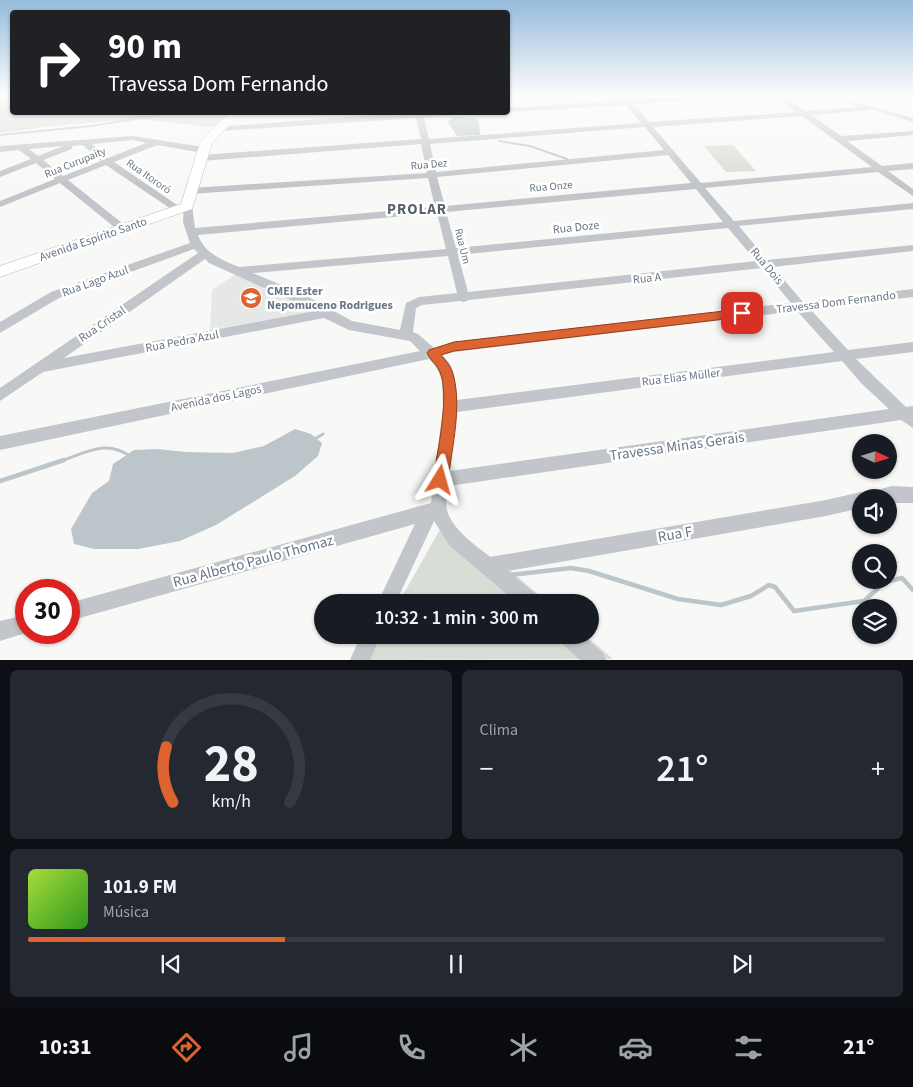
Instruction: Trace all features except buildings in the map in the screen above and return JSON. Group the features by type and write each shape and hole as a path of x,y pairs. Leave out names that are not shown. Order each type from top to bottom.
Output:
{"street":[{"path":"223,125 209,138 191,191 182,208 200,250 213,260 241,270 317,306 325,314 339,321 362,329 406,334 418,340 433,353 446,370 450,389 450,407 440,480 433,511 391,594"},
{"path":"218,129 275,125"},
{"name":"Rua Um","path":"422,125 432,175 464,298"},
{"name":"Rua Dois","path":"647,125 800,306 845,355 910,416"},
{"path":"0,149 133,138 158,141 202,154 426,143 650,125"},
{"path":"819,125 913,193"},
{"path":"839,139 913,133"},
{"name":"Rua Curupaity","path":"0,204 158,141"},
{"path":"0,174 84,142"},
{"name":"Rua Itororó","path":"84,142 107,161 182,208"},
{"path":"21,147 123,229"},
{"name":"Rua Dez","path":"191,191 432,175 669,152"},
{"name":"Rua Onze","path":"191,232 913,166"},
{"name":"Rua Doze","path":"241,270 451,252 913,206"},
{"name":"Avenida Espírito Santo","path":"0,272 182,208"},
{"name":"Rua A","path":"406,334 412,304 419,301 464,298 913,248"},
{"name":"Rua Lago Azul","path":"0,328 56,295 200,250"},
{"name":"Rua Cristal","path":"0,395 200,250"},
{"name":"Travessa Dom Fernando","path":"433,353 454,346 913,293"},
{"name":"Rua Pedra Azul","path":"38,368 325,314"},
{"name":"Rua Elias Müller","path":"450,407 913,347"},
{"name":"Avenida dos Lagos","path":"0,443 433,353"},
{"name":"Travessa Minas Gerais","path":"440,480 910,416"},
{"path":"897,494 913,495"},
{"name":"Rua F","path":"488,566 852,502"},
{"path":"433,511 456,540 521,594"},
{"name":"Rua Alberto Paulo Thomaz","path":"80,609 433,511"},
{"path":"0,631 15,627"},
{"path":"360,660 368,644"},
{"path":"577,644 596,660"}],"shaded area":[{"path":"0,125 64,125 61,125 0,133"},
{"path":"191,125 222,125 218,128"},
{"path":"450,125 479,125 480,135 457,136"},
{"path":"733,145 756,171 726,172 704,146"},
{"name":"CMEI Ester Nepomuceno Rodrigues","path":"236,274 309,306 311,312 210,330 212,290"},
{"path":"295,429 311,434 322,443 318,456 295,476 216,525 180,541 138,549 94,549 74,544 71,529 92,493 109,481 113,464 134,450 158,449 185,452 233,453 264,446"},
{"path":"443,524 511,571 538,594 404,594"},
{"path":"375,644 596,644 613,659 366,660"}],"waterway":[{"path":"0,135 99,125"},
{"path":"499,141 530,146 567,159"},
{"path":"313,440 323,434"},
{"path":"60,461 87,451 104,448 112,448 130,456"},
{"path":"0,481 64,460"},
{"path":"510,575 571,568 589,571 678,599 721,605 751,596 769,585 775,587 794,611 864,601 885,582 902,578 913,590"}],"place":[{"name":"CMEI Ester Nepomuceno Rodrigues","path":"251,298"}],"district":[{"name":"PROLAR","path":"417,209"}],"route":[{"path":"440,480 450,407 450,389 446,370 433,353 454,346 742,313"}]}
